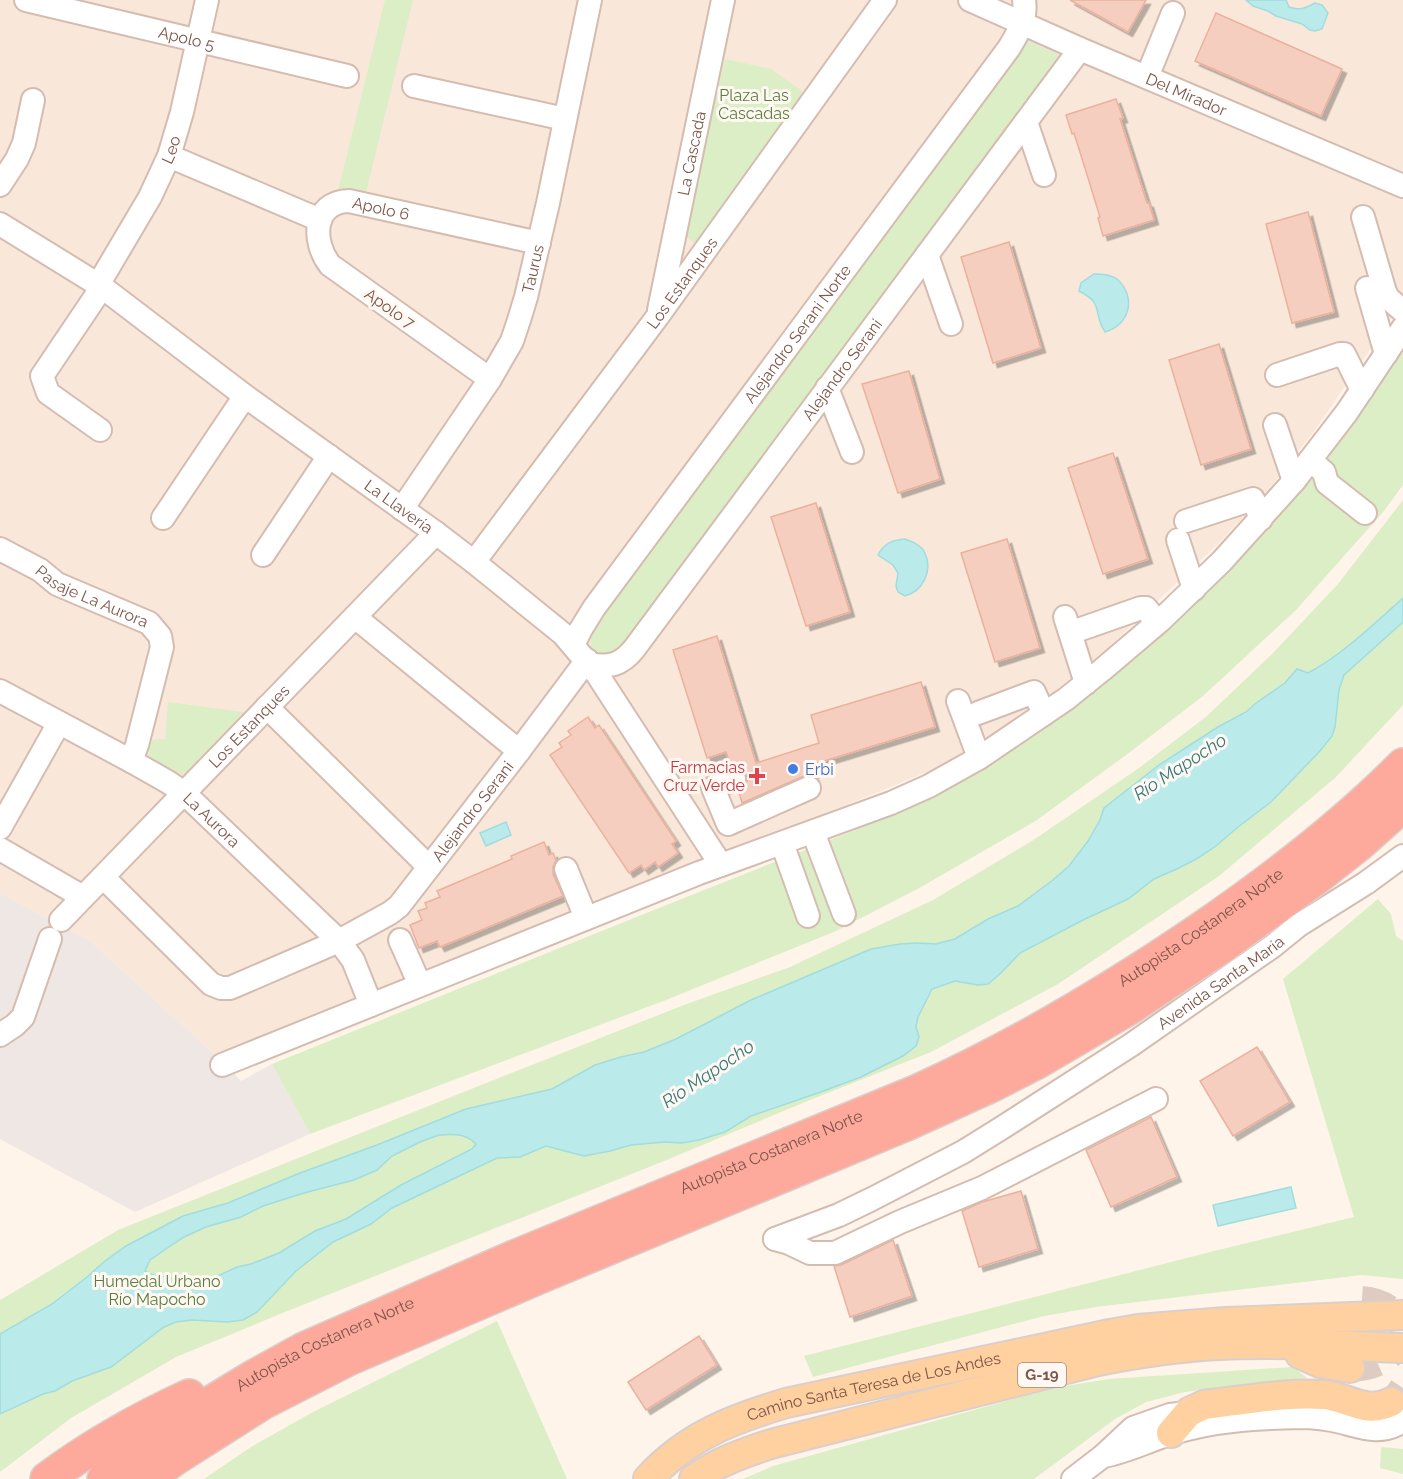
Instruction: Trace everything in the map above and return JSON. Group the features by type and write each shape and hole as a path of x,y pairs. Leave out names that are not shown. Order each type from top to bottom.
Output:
{"highway":[{"name":"Autopista Costanera Norte","path":"124,1474 163,1434 255,1376 304,1349 512,1258 916,1092 991,1057 1126,978 1233,906 1335,827 1385,784 1403,765"},
{"name":"Autopista Costanera Norte","path":"124,1474 174,1459 262,1403 348,1359 948,1105 1036,1062 1129,1008 1233,938 1315,879 1403,805"},
{"path":"47,1479 93,1446 171,1404 233,1376 304,1349"},
{"path":"91,1479 124,1474"}],"main road":[{"path":"1350,1368 1320,1363 1271,1333 1317,1307 1362,1300"},
{"name":"Camino Santa Teresa de Los Andes","path":"694,1479 733,1456 771,1444 1098,1361 1146,1352 1220,1345 1271,1333 1403,1315"},
{"name":"Camino Santa Teresa de Los Andes","path":"648,1479 688,1445 721,1425 759,1411 786,1403 1138,1329 1226,1322 1271,1333 1398,1351"},
{"path":"1180,1422 1203,1405 1306,1394 1327,1395 1368,1407 1383,1406 1397,1412"}],"street":[{"name":"Apolo 5","path":"26,0 347,76"},
{"name":"Leo","path":"100,430 48,393 42,376 100,286 150,197 169,156 182,112 207,0"},
{"name":"Taurus","path":"402,508 490,379 512,341 526,297 539,243 590,0"},
{"name":"La Cascada","path":"658,316 723,0"},
{"name":"Los Estanques","path":"474,562 658,316 885,0"},
{"name":"Del Mirador","path":"970,0 1403,186"},
{"path":"1023,24 1024,0"},
{"path":"1147,77 1173,13"},
{"name":"Alejandro Serani Norte","path":"583,656 581,628 594,608 1002,57 1023,24"},
{"name":"Alejandro Serani","path":"616,703 614,691 616,679 627,658 1080,49"},
{"path":"414,86 565,120"},
{"path":"0,185 17,159 24,143 33,100"},
{"path":"1026,122 1044,175"},
{"path":"169,156 320,220"},
{"name":"Apolo 6","path":"320,220 333,204 349,201 539,243"},
{"path":"1363,217 1385,292 1388,298 1403,311"},
{"name":"Apolo 7","path":"320,220 318,240 330,265 490,379"},
{"name":"La Llavería","path":"0,224 100,286 244,396 436,533 546,619 583,656 721,865"},
{"path":"674,234 682,249 692,254 703,254"},
{"path":"927,255 951,324"},
{"path":"1367,288 1386,354"},
{"path":"222,1065 721,865 891,803 929,786 978,758 1044,714 1086,682 1155,625 1194,589 1294,481 1362,390 1403,328"},
{"path":"1277,375 1344,354 1362,390"},
{"path":"827,388 852,452"},
{"path":"163,518 244,396"},
{"path":"1275,424 1294,481"},
{"path":"263,555 329,456"},
{"path":"1310,460 1324,472 1327,483 1365,513"},
{"path":"1194,589 1182,530 1252,499 1261,519"},
{"name":"Los Estanques","path":"0,1035 23,1017 56,929 83,897 436,533"},
{"name":"Pasaje La Aurora","path":"0,549 40,570 57,584 149,623 160,636 162,647 131,761"},
{"path":"1086,682 1073,623 1146,608 1155,625"},
{"path":"355,616 519,751"},
{"path":"583,656 600,666 618,663 627,658"},
{"name":"Alejandro Serani","path":"103,876 211,984 221,988 230,988 339,941 399,906 519,751 583,656"},
{"name":"La Aurora","path":"0,691 131,761 184,793 339,941 353,960 370,1005"},
{"path":"978,713 1034,692 1044,714"},
{"path":"958,701 978,758"},
{"path":"267,707 429,867"},
{"path":"0,828 59,723"},
{"path":"734,779 712,788 728,824 809,788"},
{"path":"693,821 721,808"},
{"path":"813,832 844,914"},
{"path":"782,843 808,916"},
{"path":"0,849 83,897"},
{"name":"Avenida Santa María","path":"1156,1099 982,1188 900,1222 835,1253 810,1254 776,1239 778,1229 785,1221 908,1168 1036,1105 1131,1045 1299,925 1366,883 1403,856"},
{"path":"566,869 586,918"},
{"path":"400,940 420,985"},
{"path":"1073,1479 1103,1456 1115,1454 1180,1422 1303,1417 1340,1421 1373,1430 1385,1428 1397,1412"}],"shaded area":[{"path":"0,0 1403,0 1403,298 1315,430 1270,488 1220,542 1109,647 1020,719 957,760 664,879 224,1063 90,941 0,893"},
{"path":"0,893 90,941 241,1081 272,1064 310,1134 135,1212 0,1139"}],"green space":[{"path":"385,0 413,0 364,201 337,195"},
{"path":"1020,37 1068,59 616,660 592,654 590,635 615,588"},
{"name":"Plaza Las Cascadas","path":"725,59 771,69 808,95 704,240 694,243 687,237 686,230"},
{"path":"1403,345 1403,485 1383,512 1295,611 1203,696 1037,820 921,887 836,931 666,1000 310,1134 272,1064 898,813 960,782 1096,689 1179,619 1255,544 1321,462"},
{"name":"Humedal Urbano Río Mapocho","path":"1403,500 1403,705 1336,777 1219,876 1058,984 931,1052 176,1357 71,1418 0,1472 0,1300 118,1230 684,1005 790,967 933,900 1032,841 1139,768 1207,716 1273,653 1338,584"},
{"path":"168,702 244,712 183,775 149,757 150,740 165,739"},
{"path":"1378,899 1391,914 1396,936 1403,941 1403,1279 1362,1275 1096,1307 1044,1316 813,1377 804,1356 1354,1217 1283,979"},
{"path":"497,1321 567,1479 204,1479 251,1447 313,1412"},
{"path":"1293,1367 1307,1378 1185,1392 1146,1402 1115,1419 1034,1479 743,1479 773,1466 1053,1388 1109,1379"},
{"path":"1381,1447 1403,1449 1403,1474 1380,1468"}],"water":[{"path":"1246,0 1286,0 1289,7 1296,9 1315,3 1322,5 1328,13 1322,29 1315,31 1253,6"},
{"path":"1094,274 1115,277 1123,286 1129,302 1125,317 1114,328 1105,332 1095,304 1079,291 1081,283"},
{"path":"905,539 917,544 923,550 928,567 921,585 917,590 905,596 898,592 896,586 898,573 893,565 878,555 889,543"},
{"name":"Río Mapocho","path":"1403,598 1403,622 1344,675 1339,690 1332,736 1271,802 1198,858 1154,879 1128,899 1020,953 988,984 978,985 955,981 932,989 918,1017 916,1027 919,1037 916,1046 903,1056 861,1077 751,1116 725,1132 699,1140 631,1145 584,1156 546,1146 520,1157 497,1158 392,1208 371,1224 333,1242 296,1271 257,1312 243,1320 176,1322 164,1327 111,1367 72,1381 55,1391 43,1394 0,1414 0,1334 52,1304 126,1246 183,1216 228,1203 466,1109 552,1089 595,1065 644,1052 676,1039 751,1000 871,949 900,944 936,944 955,939 988,919 1018,906 1053,880 1069,866 1088,841 1104,808 1159,765 1246,712 1285,683 1297,669 1308,673 1321,666","holes":["439,1135 464,1136 476,1144 472,1149 401,1185 346,1219 315,1231 279,1253 200,1282 185,1281 145,1271 150,1260 184,1237 206,1227 241,1217 263,1206 354,1180 377,1170 392,1156"]},
{"path":"506,822 511,835 486,846 480,833"},
{"path":"1291,1187 1296,1208 1218,1226 1213,1205"}],"building":[{"path":"1070,0 1146,0 1128,32"},
{"path":"1216,13 1342,69 1321,116 1195,61"},
{"path":"1116,99 1123,118 1120,119 1154,220 1103,236 1098,218 1100,217 1074,133 1072,134 1066,115"},
{"path":"1308,212 1334,312 1292,323 1266,224"},
{"path":"1009,242 1041,348 993,363 961,257"},
{"path":"1219,344 1251,449 1201,465 1169,360"},
{"path":"909,371 940,479 898,493 862,384"},
{"path":"1113,453 1148,559 1103,574 1068,468"},
{"path":"816,503 850,612 806,626 771,517"},
{"path":"1007,539 1040,648 995,662 961,553"},
{"path":"717,636 756,763 819,743 811,715 921,682 935,727 811,765 814,776 804,776 742,803 739,792 747,781 746,773 742,768 731,766 726,752 707,758 673,650"},
{"path":"588,717 595,728 599,725 676,841 672,844 678,853 658,867 655,862 644,870 641,865 629,873 550,755 562,747 559,743 571,735 568,731"},
{"path":"544,842 549,855 553,853 556,860 553,874 563,896 440,947 437,941 419,948 410,925 422,920 418,911 427,908 425,903 440,897 437,891 512,859 511,856"},
{"path":"1257,1047 1290,1102 1233,1136 1200,1081"},
{"path":"1151,1117 1177,1177 1111,1207 1086,1150"},
{"path":"1021,1191 1038,1249 979,1267 962,1211 982,1202"},
{"path":"893,1240 912,1296 850,1317 834,1266 841,1265"},
{"path":"699,1336 717,1365 646,1410 628,1382"}],"tunnel":[{"path":"1362,1300 1385,1307 1395,1314 1402,1325"},
{"path":"1350,1368 1367,1366 1383,1360 1395,1349 1403,1334"},
{"path":"1391,1402 1403,1388"}],"place":[{"name":"Erbi","path":"793,769"},
{"name":"Farmacias Cruz Verde","path":"757,776"}]}
